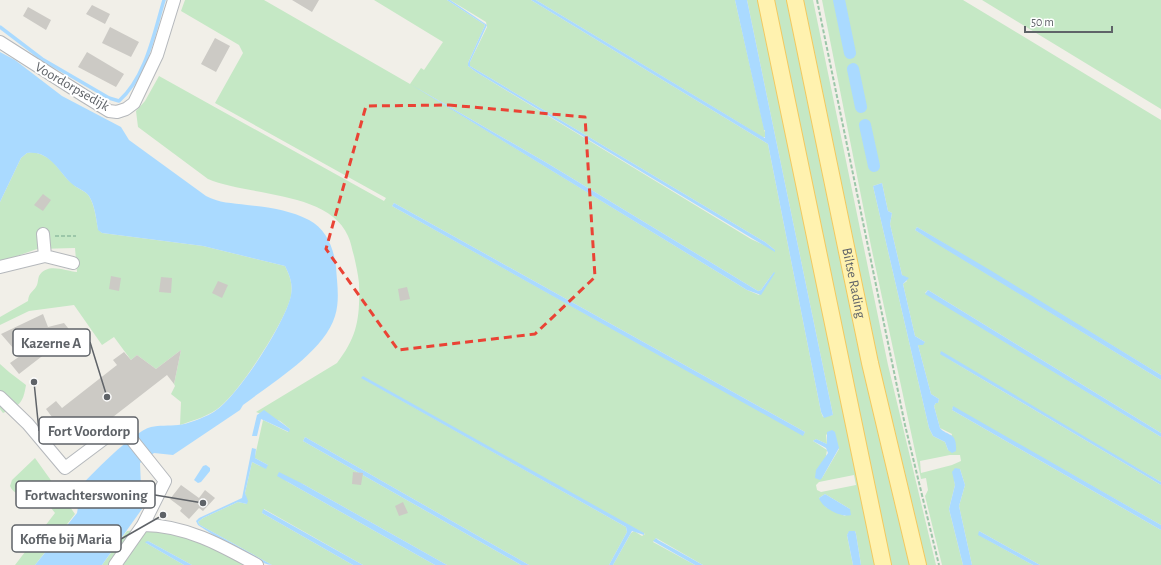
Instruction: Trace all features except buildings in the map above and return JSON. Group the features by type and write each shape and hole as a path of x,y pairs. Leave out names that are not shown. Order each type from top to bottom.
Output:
{"main road":[{"name":"Biltse Rading","path":"766,0 884,565"},
{"name":"Biltse Rading","path":"795,0 870,363 918,565"}],"street":[{"name":"Voordorpsedijk","path":"0,42 109,111 117,112 126,109 134,103 157,55 174,0"},
{"path":"43,234 45,256"},
{"path":"0,267 45,256 73,263"},
{"path":"0,397 28,424 65,468 121,426 165,481 143,525 115,565"},
{"path":"143,525 157,525 196,534 257,565"}],"path":[{"name":"Biltse Rading","path":"817,0 905,425 939,565"},
{"path":"60,236 76,236"}],"highlighted area":[{"path":"449,105 585,117 595,277 535,334 398,350 326,249 366,106"}],"green space":[{"path":"185,0 264,0 410,84 421,68 424,70 443,42 374,0 447,0 485,25 468,66 751,239 775,250 765,242 470,66 470,62 487,27 486,22 450,0 531,0 768,144 823,417 833,415 747,0 760,0 876,565 861,565 856,534 855,531 850,531 847,535 853,565 703,565 656,538 653,542 695,565 613,565 631,533 634,531 642,536 645,534 362,378 626,527 627,532 609,565 529,565 305,437 303,441 521,565 447,565 303,484 286,481 435,565 363,565 264,509 262,513 353,565 272,565 200,525 198,522 203,518 238,502 247,504 245,493 252,462 260,466 268,465 255,458 263,420 288,432 290,429 280,421 256,412 337,363 344,353 353,335 358,316 358,276 348,236 338,221 324,210 286,197 244,189 208,179 138,127 136,111 145,101 159,76 384,201 386,198 215,103 243,53 239,45 181,11","holes":["417,88 547,163 758,291 761,290 774,272 759,295 747,290","394,203 805,432 803,435 392,206","826,434 839,449 822,478 827,450 813,441 816,439 827,444","854,475 856,485 821,492 817,490 816,485 819,482","825,494 850,509 845,516 826,507 819,498"]},
{"path":"536,0 735,0 766,137 762,137"},
{"path":"774,0 788,0 910,565 891,565"},
{"path":"802,0 813,0 888,365 936,565 925,565 878,362"},
{"path":"822,0 963,0 1161,120 1161,375 917,227 915,230 1161,380 1161,433 928,290 925,293 1161,437 1161,482 940,354 1161,485 1161,525 953,407 952,410 1161,530 1161,565 1040,565 979,531 979,535 1033,565 972,565 959,506 965,485 960,469 953,472 955,485 949,509 963,565 942,565 925,496 928,490 926,478 921,479 871,246","holes":["882,183 888,211 892,213 890,224 902,275 907,281 903,284 915,336 925,342 918,345 931,394 939,399 938,403 934,406 940,428 952,434 948,450 945,442 933,436 929,428 873,186","950,455 960,455 961,461 952,465 921,473 920,461"]},
{"path":"982,0 1161,0 1161,109"},
{"path":"33,152 48,158 68,180 88,194 94,208 98,229 102,233 203,246 285,266 291,280 292,292 281,321 251,370 230,398 217,409 202,417 180,425 181,402 171,394 175,386 174,384 181,350 156,369 137,355 131,360 114,337 102,345 74,305 29,311 0,325 0,317 28,301 29,295 36,287 39,276 42,272 47,269 56,268 77,272 75,248 37,249 0,262 0,202 21,158 27,153"},
{"path":"0,364 26,385 22,400 19,404 3,413 0,409"},
{"path":"35,458 75,514 35,565 15,565 55,513 40,494 19,494 16,493 10,486 12,480"},
{"path":"148,529 197,539 249,565 192,565 148,541 146,543 184,565 102,565 127,531"}],"water":[{"path":"447,0 450,0 487,25 470,62 470,66 765,242 775,250 775,252 468,66 485,25"},
{"path":"531,0 536,0 765,138 765,130 735,0 747,0 833,415 824,418 821,412 768,144"},
{"path":"0,52 15,60 62,96 121,127 129,140 206,196 226,202 278,210 309,220 320,228 328,240 335,260 338,292 337,310 329,329 320,342 309,354 243,405 240,410 173,455 154,453 140,463 142,509 102,565 35,565 77,513 79,501 77,490 123,445 133,437 151,427 182,424 204,417 222,405 234,393 259,359 280,323 291,295 291,280 285,266 203,246 102,233 98,230 94,208 89,196 71,183 48,158 35,153 27,153 21,158 0,202"},
{"path":"410,84 547,163 758,291 761,290 774,272 775,273 761,295 747,290"},
{"path":"882,183 888,211 892,213 890,224 902,275 909,278 903,284 915,336 925,342 923,345 918,345 931,394 939,399 938,403 934,406 940,428 951,435 955,440 956,451 952,453 948,450 945,442 933,436 929,428 873,186"},
{"path":"394,203 805,432 803,436 392,206"},
{"path":"917,227 1161,375 1161,380 932,241 915,230"},
{"path":"928,290 1161,433 1161,437 925,294"},
{"path":"941,351 1161,482 1161,485 940,354"},
{"path":"363,376 644,533 644,535 632,531 613,565 609,565 627,532 626,527 361,378"},
{"path":"953,406 1161,525 1161,530 952,410"},
{"path":"264,410 290,429 289,432 261,419 257,436 252,436 257,415"},
{"path":"832,430 835,432 839,448 820,480 815,478 816,470 828,453 826,448 813,441 816,439 827,444 827,432"},
{"path":"305,437 529,565 521,565 303,441"},
{"path":"252,448 256,449 255,458 268,465 266,469 252,462 245,493 248,501 247,504 238,502 203,518 198,522 200,525 272,565 256,560 235,548 198,525 196,521 199,518 242,498"},
{"path":"206,465 210,468 210,471 201,482 198,483 194,480 203,466"},
{"path":"955,468 960,469 965,485 959,506 972,565 963,565 949,509 955,485 952,472"},
{"path":"279,472 447,565 435,565 277,476"},
{"path":"825,494 850,509 851,515 847,516 837,514 828,509 819,498"},
{"path":"263,509 363,565 353,565 262,513"},
{"path":"849,531 855,531 861,565 853,565 847,535"},
{"path":"979,531 1040,565 1033,565 978,535"},
{"path":"656,538 703,565 695,565 653,541"},
{"path":"148,541 192,565 184,565 145,542"}],"waterway":[{"path":"0,27 42,59 109,98 119,101 136,80 148,54 164,0"},
{"path":"839,0 850,53"},
{"path":"853,69 861,107"},
{"path":"865,125 874,166"}],"place":[{"name":"Fort Voordorp","path":"34,382"},
{"name":"Kazerne A","path":"107,397"},
{"name":"Fortwachterswoning","path":"203,503"},
{"name":"Koffie bij Maria","path":"163,515"}]}
